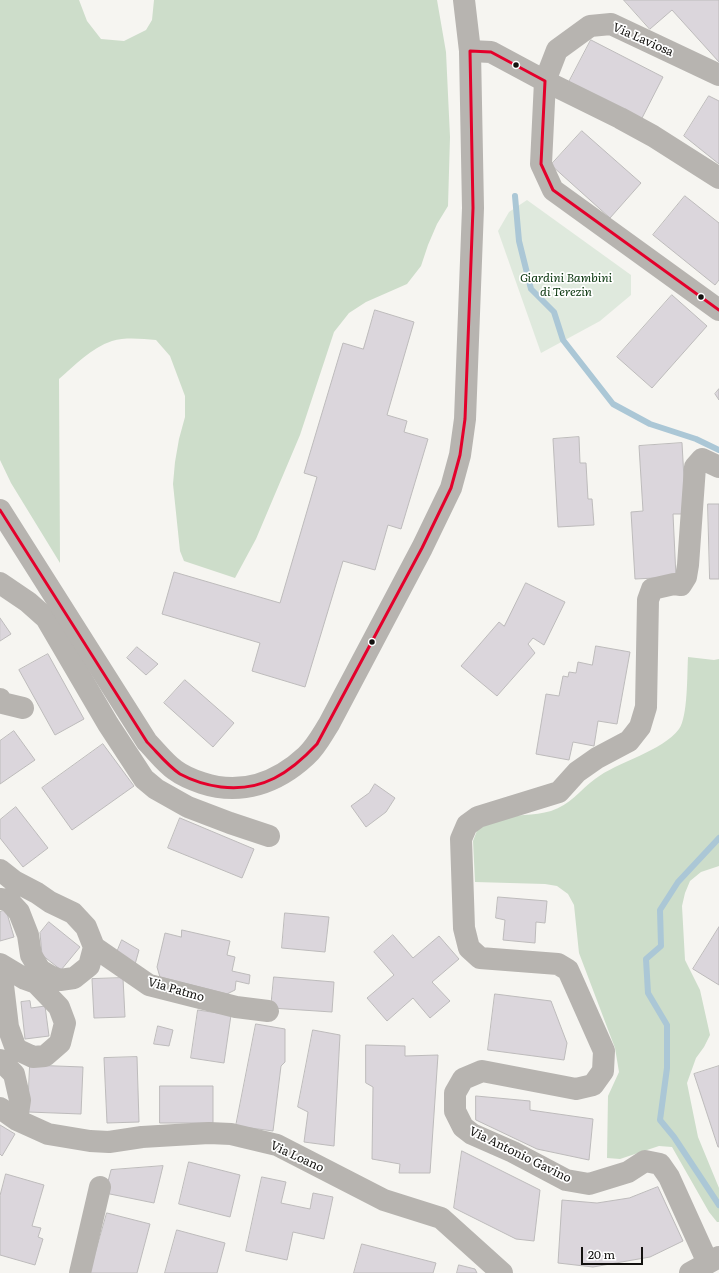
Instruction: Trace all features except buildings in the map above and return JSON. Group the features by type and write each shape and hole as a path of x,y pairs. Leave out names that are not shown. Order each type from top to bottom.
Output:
{"street":[{"path":"0,510 147,742 175,770 192,780 208,785 242,789 277,778 307,756 317,744 329,724 422,548 451,488 460,455 465,419 473,208 470,51 464,0"},
{"name":"Via Laviosa","path":"719,75 611,24 590,26 557,50 545,82 541,164 553,190 719,310"},
{"path":"470,51 491,52 545,82 620,118 653,136 719,178"},
{"name":"Via Antonio Gavino","path":"706,1264 669,1177 660,1164 645,1161 628,1172 588,1184 566,1180 513,1152 472,1134 463,1126 455,1111 455,1093 463,1079 482,1071 576,1089 593,1085 603,1071 604,1052 568,970 558,964 480,958 469,948 464,928 461,839 467,825 478,817 559,792 578,772 597,758 629,741 640,726 646,707 648,600 652,589 674,584 681,585 686,577 692,524 695,467 702,459 719,467"},
{"path":"0,583 28,602 46,618 108,724 144,779 156,789 188,807 269,836"},
{"path":"0,699 2,703 23,708"},
{"path":"0,870 14,882 73,913 86,927 94,947 89,966 74,978 60,980 40,970 32,956 28,935 19,912 8,900 0,899"},
{"name":"Via Patmo","path":"94,947 149,985 236,1007 268,1011"},
{"path":"0,964 25,979 36,983 60,1007 65,1023 60,1043 46,1056 33,1057 16,1049 8,1028 3,985 0,983"},
{"path":"0,1060 14,1074 20,1100 9,1114"},
{"name":"Via Loano","path":"9,1114 48,1134 90,1141 109,1142 209,1133 231,1134 277,1145 384,1200 441,1218 502,1273"},
{"path":"80,1273 100,1187"}],"green space":[{"path":"0,0 79,0 87,21 101,39 124,41 146,30 152,20 154,0 437,0 446,52 450,137 448,206 437,224 421,266 407,284 366,302 349,313 334,332 300,435 256,539 235,578 184,561 180,551 173,484 179,439 185,417 185,396 170,356 156,340 123,339 104,344 84,357 59,379 60,563 11,483 0,460"},
{"name":"Giardini Bambini di Terezin","path":"527,200 631,275 631,295 600,321 541,353 498,231 509,212"},
{"path":"688,657 714,660 719,659 719,866 701,872 690,881 682,906 685,960 700,990 710,1035 696,1058 687,1083 698,1137 719,1188 719,1222 717,1222 709,1212 672,1147 659,1146 620,1159 607,1158 608,1096 619,1072 615,1048 579,953 574,905 568,894 557,886 545,884 475,882 473,841 478,828 497,819 511,816 545,813 558,808 564,805 604,773 651,750 672,737 682,723 686,705"}],"waterway":[{"path":"515,196 519,241 531,289 554,312 563,340 613,404 650,424 696,439 719,450"},
{"path":"719,838 678,882 660,910 661,946 646,959 648,993 667,1025 667,1068 660,1120 674,1137 719,1205"}],"transit line":[{"path":"0,510 147,742 163,759 180,774 205,784 236,788 262,783 286,772 317,744 422,548 451,488 460,455 465,419 473,208 470,51 491,52 545,81 541,164 553,190 719,310"}]}
